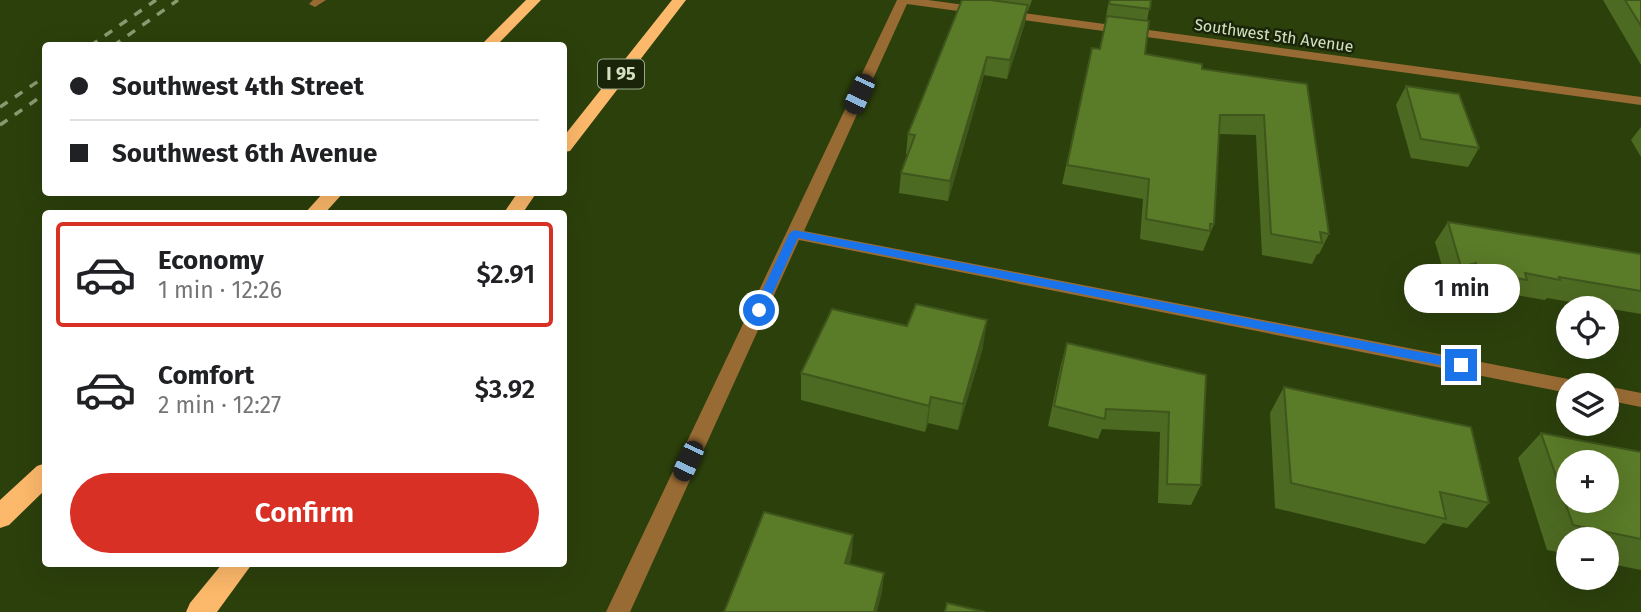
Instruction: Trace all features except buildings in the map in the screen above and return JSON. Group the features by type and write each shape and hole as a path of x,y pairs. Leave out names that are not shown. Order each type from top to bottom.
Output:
{"highway":[{"path":"491,42 534,0"},
{"name":"I 95","path":"567,143 679,0"},
{"path":"317,210 331,196"},
{"path":"0,517 42,477"},
{"path":"200,612 236,567"}],"street":[{"name":"Southwest 5th Avenue","path":"903,0 1641,101"},
{"path":"618,612 903,0"},
{"path":"794,234 1556,384"},
{"path":"1619,396 1641,400"}],"railway":[{"path":"96,42 156,0"},
{"path":"119,42 178,0"},
{"path":"0,107 42,79"},
{"path":"0,125 42,96"}],"route":[{"path":"759,310 794,234 1461,365"}]}
